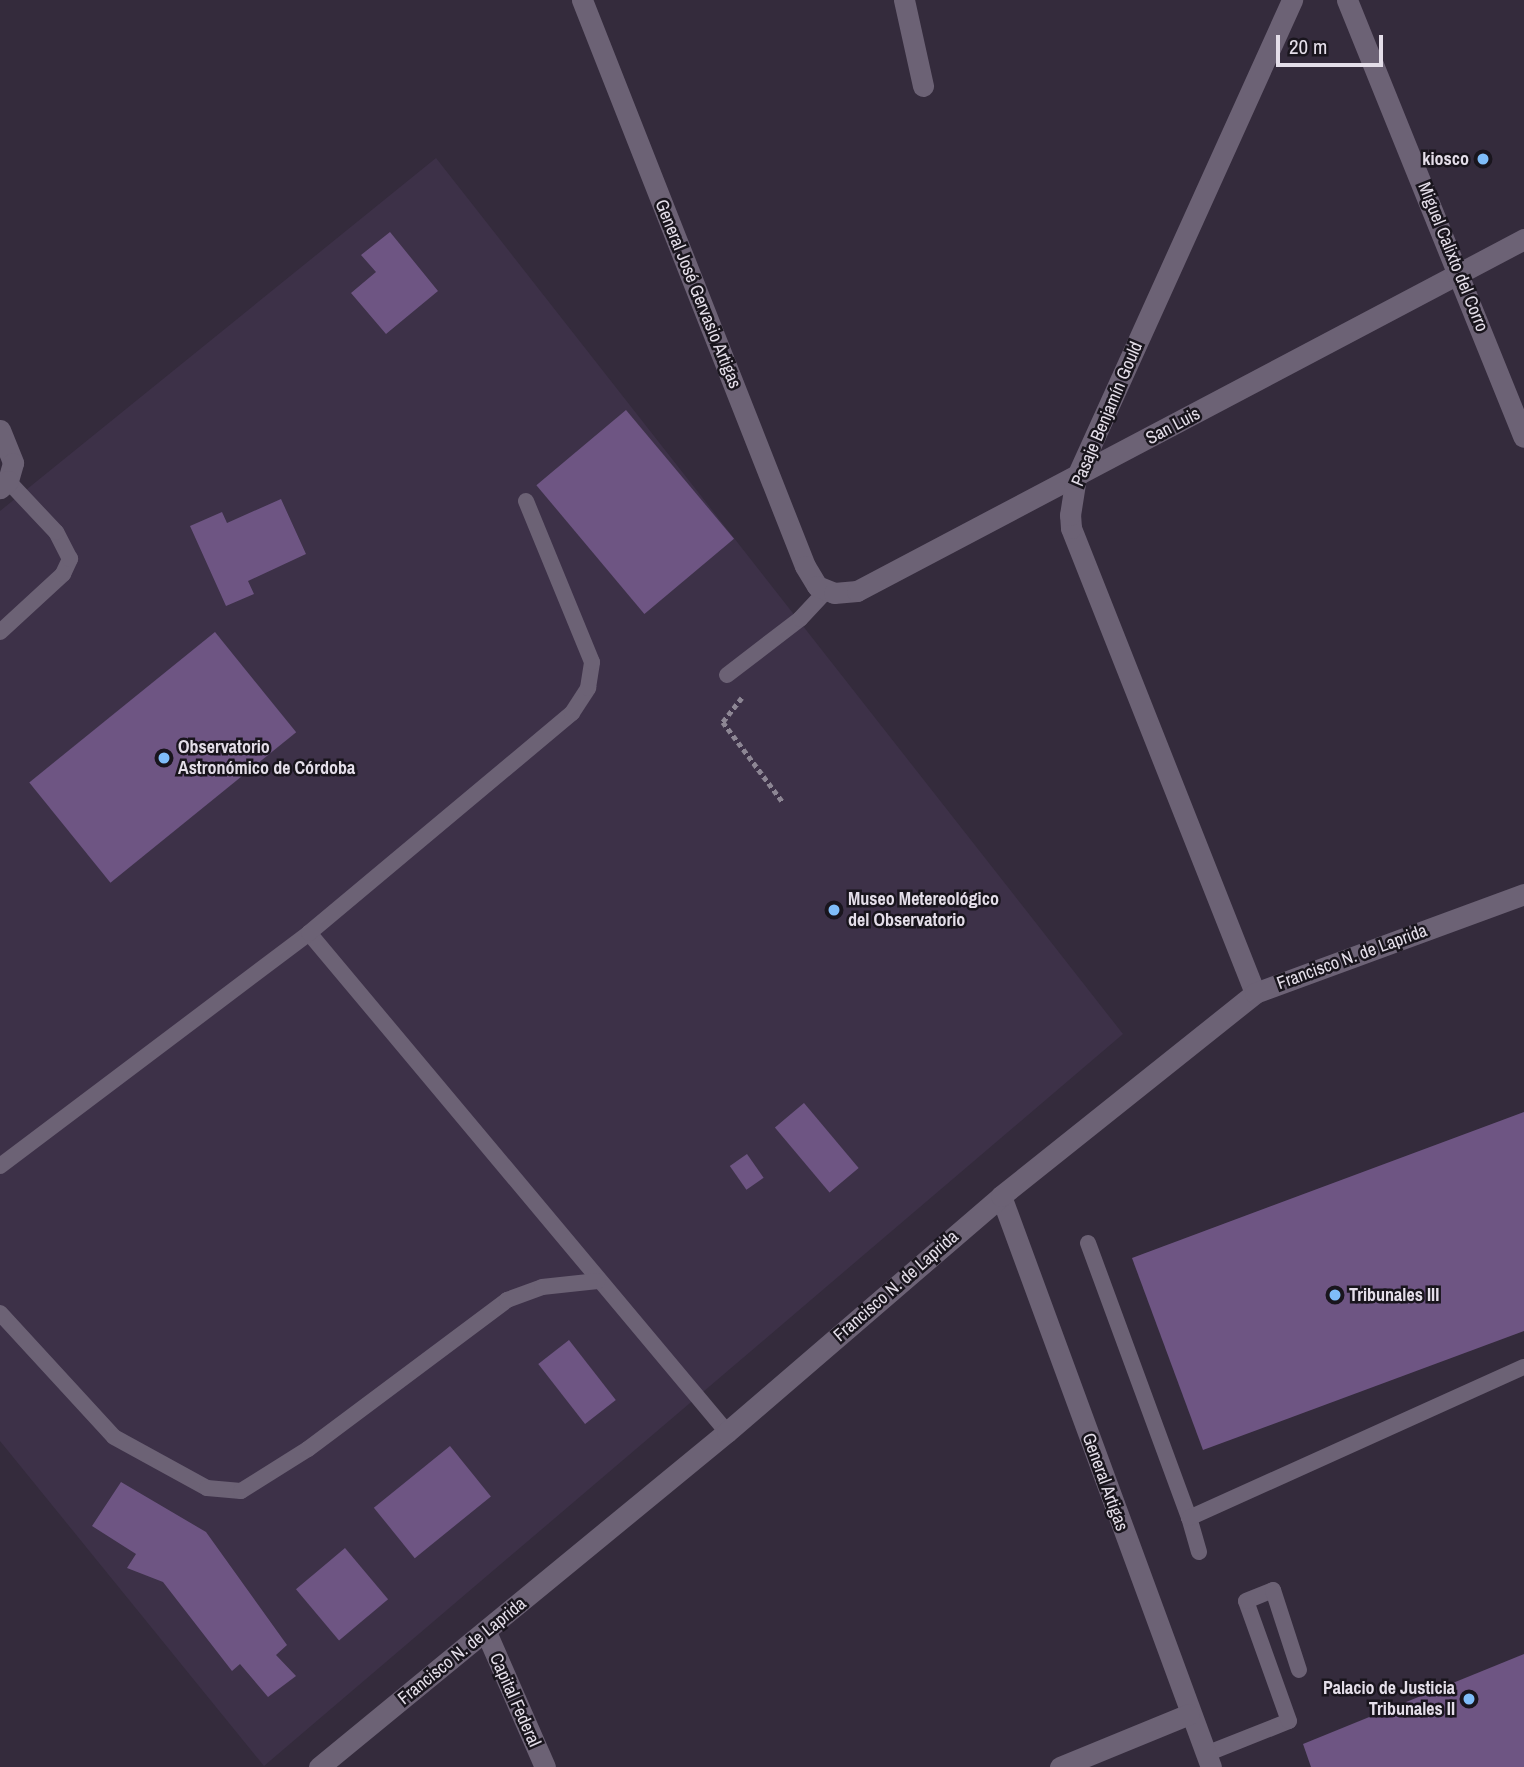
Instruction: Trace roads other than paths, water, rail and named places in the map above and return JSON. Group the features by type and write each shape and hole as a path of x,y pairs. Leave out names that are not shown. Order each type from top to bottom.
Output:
{"street":[{"name":"General José Gervasio Artigas","path":"582,0 805,566 822,588"},
{"path":"904,0 923,86"},
{"name":"Pasaje Benjamín Gould","path":"1255,993 1071,528 1076,478 1292,0"},
{"name":"Miguel Calixto del Corro","path":"1347,0 1460,272 1524,437"},
{"name":"San Luis","path":"822,588 857,591 1076,478 1524,239"},
{"path":"0,430 13,463 4,484"},
{"name":"Francisco N. de Laprida","path":"319,1767 727,1432 1001,1196 1255,993 1524,894"},
{"name":"General Artigas","path":"1001,1196 1189,1714 1209,1760"},
{"name":"Capital Federal","path":"486,1632 545,1767"},
{"path":"1060,1767 1189,1714"}],"lane":[{"path":"0,632 63,575 69,559 57,531 4,484"},
{"path":"0,1166 309,933 572,713 588,688 592,662 526,501"},
{"path":"727,675 800,619 822,588"},
{"path":"309,933 727,1432"},
{"path":"1088,1242 1199,1552"},
{"path":"0,1313 114,1437 207,1488 241,1491 308,1450 507,1300 542,1287 598,1281"},
{"path":"1189,1518 1524,1367"},
{"path":"1209,1760 1289,1721 1246,1601 1273,1590 1299,1670"}],"place":[{"name":"kiosco","path":"1483,159"},
{"name":"Observatorio Astronómico de Córdoba","path":"164,758"},
{"name":"Museo Metereológico del Observatorio","path":"834,910"},
{"name":"Tribunales III","path":"1335,1295"},
{"name":"Palacio de Justicia Tribunales II","path":"1469,1699"}]}
